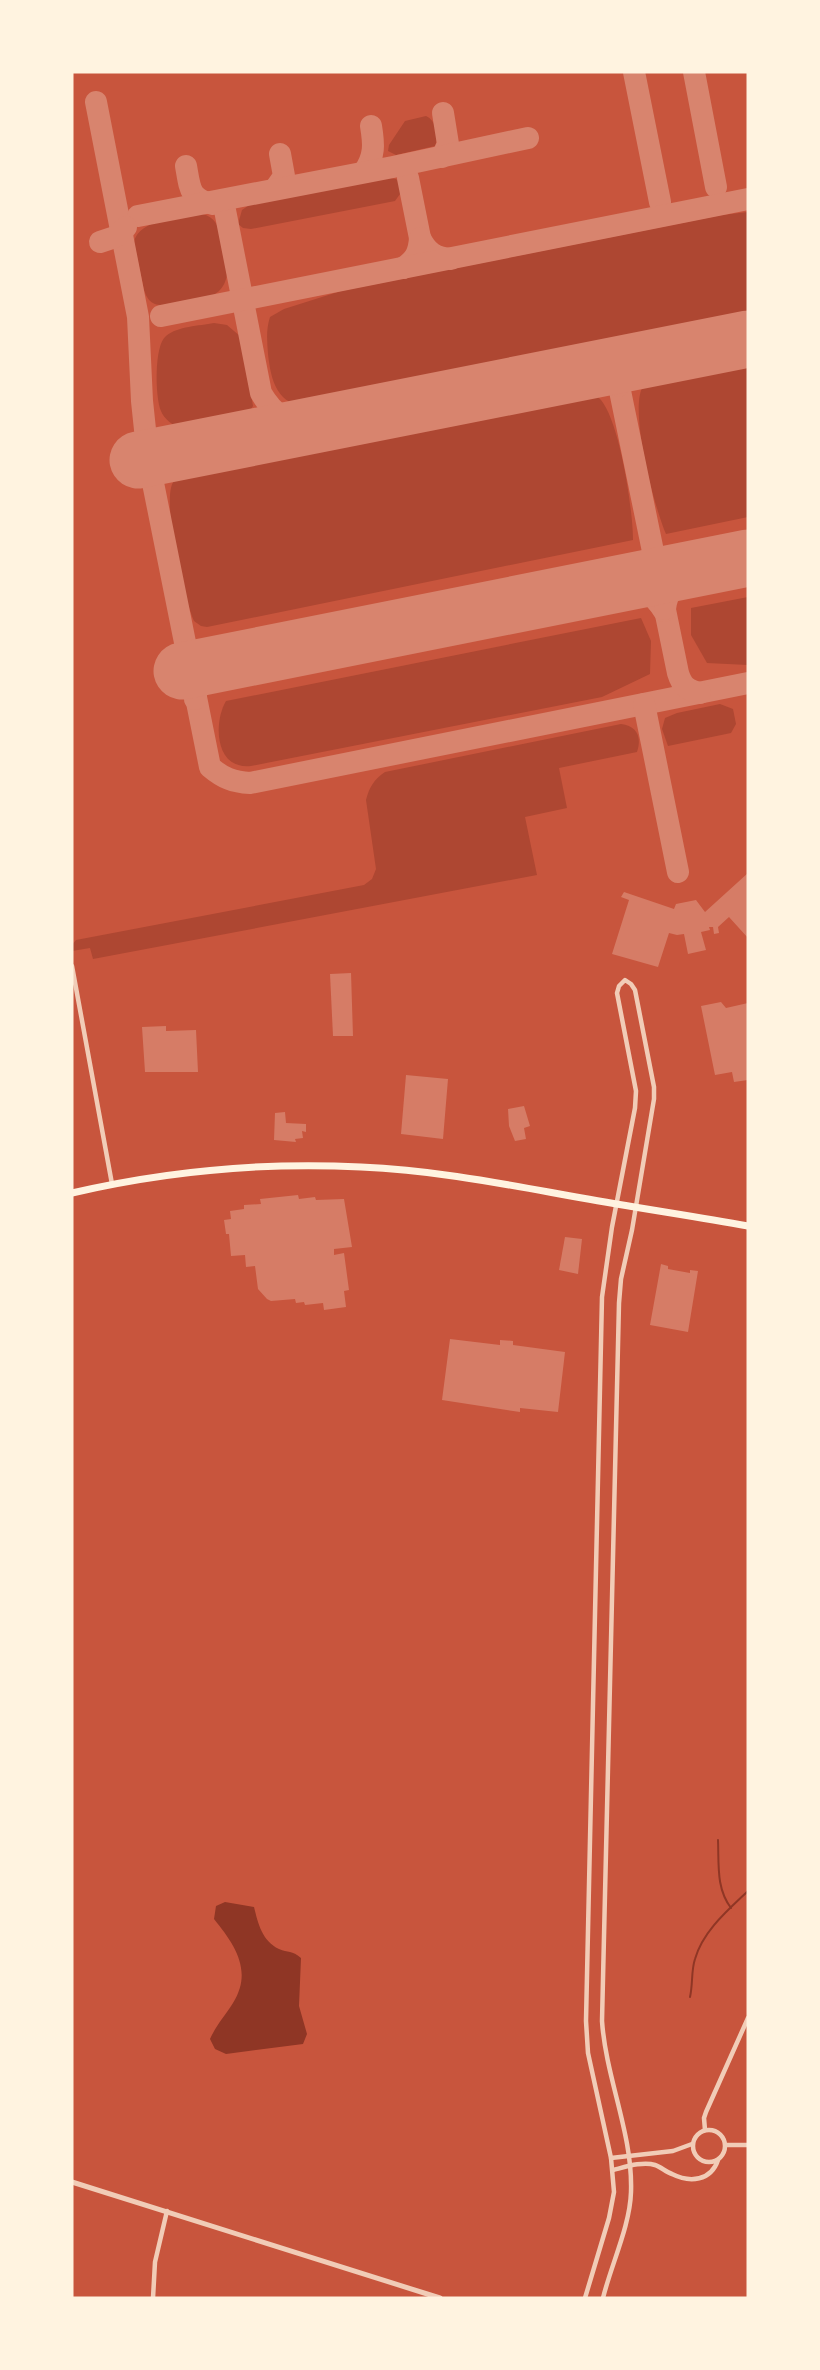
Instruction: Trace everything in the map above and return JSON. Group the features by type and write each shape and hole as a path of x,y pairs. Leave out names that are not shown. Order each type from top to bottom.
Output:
{"highway":[{"path":"72,1193 178,1173 240,1168 362,1167 483,1180 748,1226"}],"street":[{"path":"72,966 112,1184"},
{"path":"585,2298 613,2202 613,2170 588,2053 586,2021 602,1307 636,1091 617,993 619,986 625,980 635,990 654,1087 653,1106 619,1296 602,2021 604,2050 629,2155 630,2204 603,2298"},
{"path":"705,2130 706,2112 748,2018"},
{"path":"613,2170 654,2164 672,2175 698,2180 709,2175 716,2168 726,2145 723,2136 715,2130 705,2130 694,2138 693,2152 704,2162 718,2160"},
{"path":"611,2158 673,2151 692,2144"},
{"path":"726,2145 748,2145"},
{"path":"72,2182 440,2298"},
{"path":"153,2298 155,2262 167,2211"}],"shaded area":[{"path":"426,116 436,129 435,146 396,155 388,151 389,145 405,121"},
{"path":"386,177 396,179 401,184 400,194 395,201 251,229 243,228 238,224 242,210 252,203"},
{"path":"748,212 748,317 314,406 292,403 284,398 274,384 268,354 268,326 270,317 284,309 341,291 722,215"},
{"path":"202,214 213,219 220,233 227,269 223,286 215,294 194,301 167,305 153,303 144,290 134,242 138,234 144,228 162,220"},
{"path":"214,323 227,325 241,337 253,406 246,417 240,420 202,428 178,427 164,417 159,404 157,372 162,341 176,330"},
{"path":"748,359 748,517 666,534 650,483 641,439 639,401 642,388 656,377"},
{"path":"580,391 594,394 601,400 614,427 628,489 633,540 207,627 194,621 180,574 171,516 171,488 181,474"},
{"path":"748,597 748,665 707,663 691,635 691,608"},
{"path":"641,618 651,641 650,674 602,697 251,766 239,765 230,761 220,743 219,721 226,701"},
{"path":"720,704 733,709 736,724 731,733 668,746 662,729 665,718 677,713"},
{"path":"621,724 631,727 637,733 639,742 637,752 559,768 567,808 525,817 537,875 93,959 90,948 72,951 72,945 76,940 364,885 372,879 376,869 366,800 372,784 385,772"},
{"path":"225,1902 254,1907 268,1941 273,1946 301,1958 299,2006 307,2034 303,2044 226,2054 215,2049 210,2039 233,2003 241,1980 241,1969 235,1949 214,1919 216,1906"}],"building":[{"path":"748,873 748,938 729,917 718,927 719,933 714,934 713,927 701,932 706,950 688,954 684,934 669,933 658,967 612,954 629,900 621,897 624,892 674,909 676,904 696,900 705,912"},
{"path":"351,973 353,1036 333,1036 330,974"},
{"path":"721,1002 726,1008 748,1003 748,1080 734,1082 732,1072 715,1075 701,1006"},
{"path":"166,1026 166,1031 196,1030 198,1072 145,1072 142,1027"},
{"path":"406,1075 448,1079 443,1139 401,1134"},
{"path":"524,1106 530,1126 524,1128 526,1139 515,1141 509,1126 508,1109"},
{"path":"285,1112 286,1123 306,1124 306,1132 302,1131 303,1138 295,1139 296,1142 274,1140 275,1113"},
{"path":"298,1195 299,1199 315,1197 316,1200 344,1199 352,1247 334,1249 334,1255 344,1253 349,1290 344,1291 346,1307 324,1310 323,1303 305,1305 304,1302 296,1303 295,1299 271,1301 258,1289 255,1266 246,1267 245,1255 231,1256 229,1234 226,1234 224,1220 231,1219 230,1211 244,1209 244,1205 261,1204 260,1199"},
{"path":"565,1237 582,1239 578,1274 559,1270"},
{"path":"661,1264 668,1266 668,1269 690,1273 690,1270 698,1271 688,1332 650,1325"},
{"path":"450,1339 500,1345 500,1340 513,1341 513,1345 565,1352 558,1412 520,1408 520,1412 442,1400"}],"waterway":[{"path":"718,1840 721,1884 731,1908"},
{"path":"690,1997 694,1964 704,1939 717,1922 748,1891"}],"taxiway":[{"path":"634,72 660,202"},
{"path":"694,72 716,187"},
{"path":"96,102 138,317 142,401 148,458 210,767 228,779 250,783 748,683"},
{"path":"442,157 448,144 443,113"},
{"path":"364,172 373,150 371,126"},
{"path":"138,216 393,167 528,138"},
{"path":"275,189 284,176 280,154"},
{"path":"186,166 190,186 195,196 213,204"},
{"path":"408,178 420,238"},
{"path":"161,316 748,199"},
{"path":"223,200 261,393 271,408 282,417 313,426"},
{"path":"100,242 115,237 126,227"},
{"path":"403,268 416,256 420,238 432,253 451,259"},
{"path":"635,362 622,374 619,386 678,673 686,687 700,693"},
{"path":"596,369 611,377 619,386"},
{"path":"665,609 674,585 695,568"},
{"path":"620,583 646,591 664,611"},
{"path":"195,699 203,678 219,664"},
{"path":"644,704 678,872"}],"runway":[{"path":"138,460 748,339"},
{"path":"182,671 748,558"}]}
